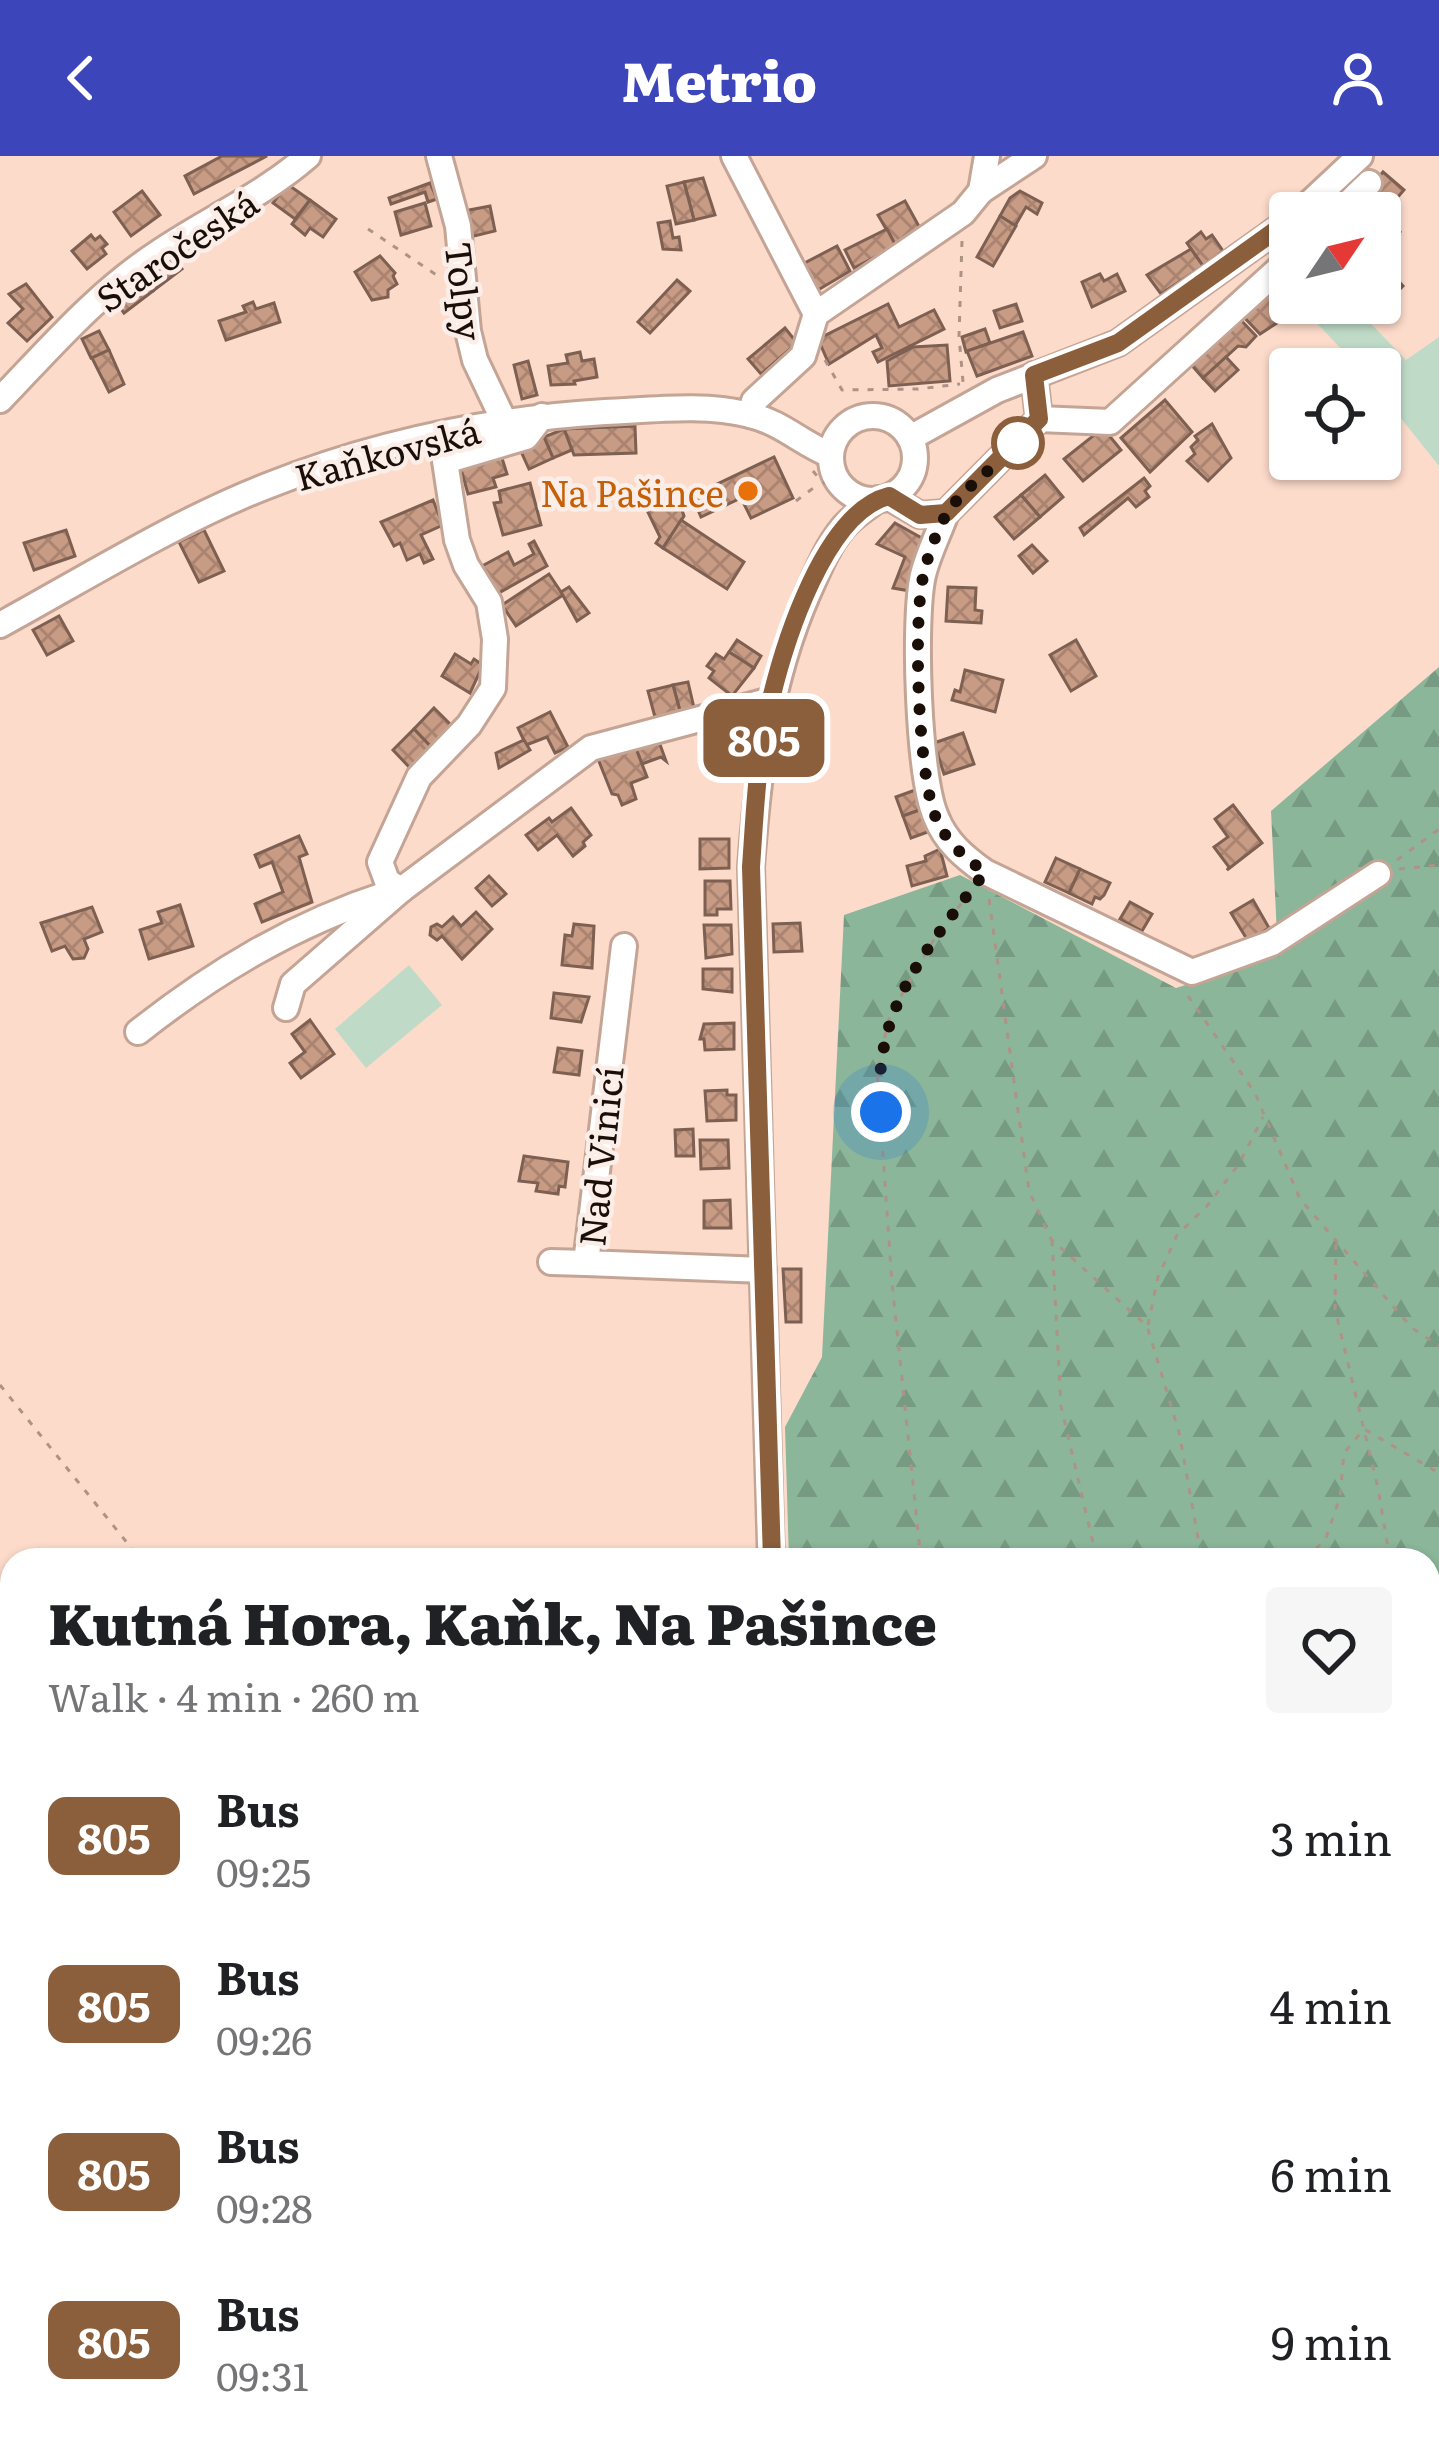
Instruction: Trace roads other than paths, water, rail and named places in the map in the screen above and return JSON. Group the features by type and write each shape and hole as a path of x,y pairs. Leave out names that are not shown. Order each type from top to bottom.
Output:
{"street":[{"name":"Staročeská","path":"0,400 107,291 159,252 256,196 308,156"},
{"name":"Tolpy","path":"439,156 458,226 464,302 475,360 504,421"},
{"path":"734,156 813,326"},
{"path":"981,191 987,156"},
{"path":"750,415 754,401 803,356 813,326 963,213 981,191 1034,156"},
{"path":"1321,192 1360,156"},
{"path":"1360,192 1369,184"},
{"path":"910,437 952,412 1118,343 1269,235"},
{"path":"1269,278 1110,422 1039,419 946,513 923,573 920,597 923,755 934,814 964,857 985,872 1192,972 1272,943 1378,874"},
{"path":"1034,375 1039,419"},
{"name":"Kaňkovská","path":"0,625 262,487 349,456 504,421 667,409 750,415 804,438 836,443"},
{"path":"401,890 386,880 380,862 396,823 419,777 469,725 493,688 495,639 489,602 457,540 445,460 526,437 542,416"},
{"path":"772,1548 751,867 758,776 770,700 820,566 843,527 908,482 913,472 910,437 890,419 877,416 851,422 836,443 833,486 843,527"},
{"path":"833,486 866,499 884,498 920,515 946,513"},
{"path":"286,1008 292,984 401,890 591,748 770,700"},
{"path":"137,1033 192,989 246,955 302,927 401,890"},
{"name":"Nad Vinicí","path":"624,946 586,1263 763,1281"},
{"path":"551,1262 586,1263"}],"place":[{"name":"Na Pašince","path":"748,491"}]}
